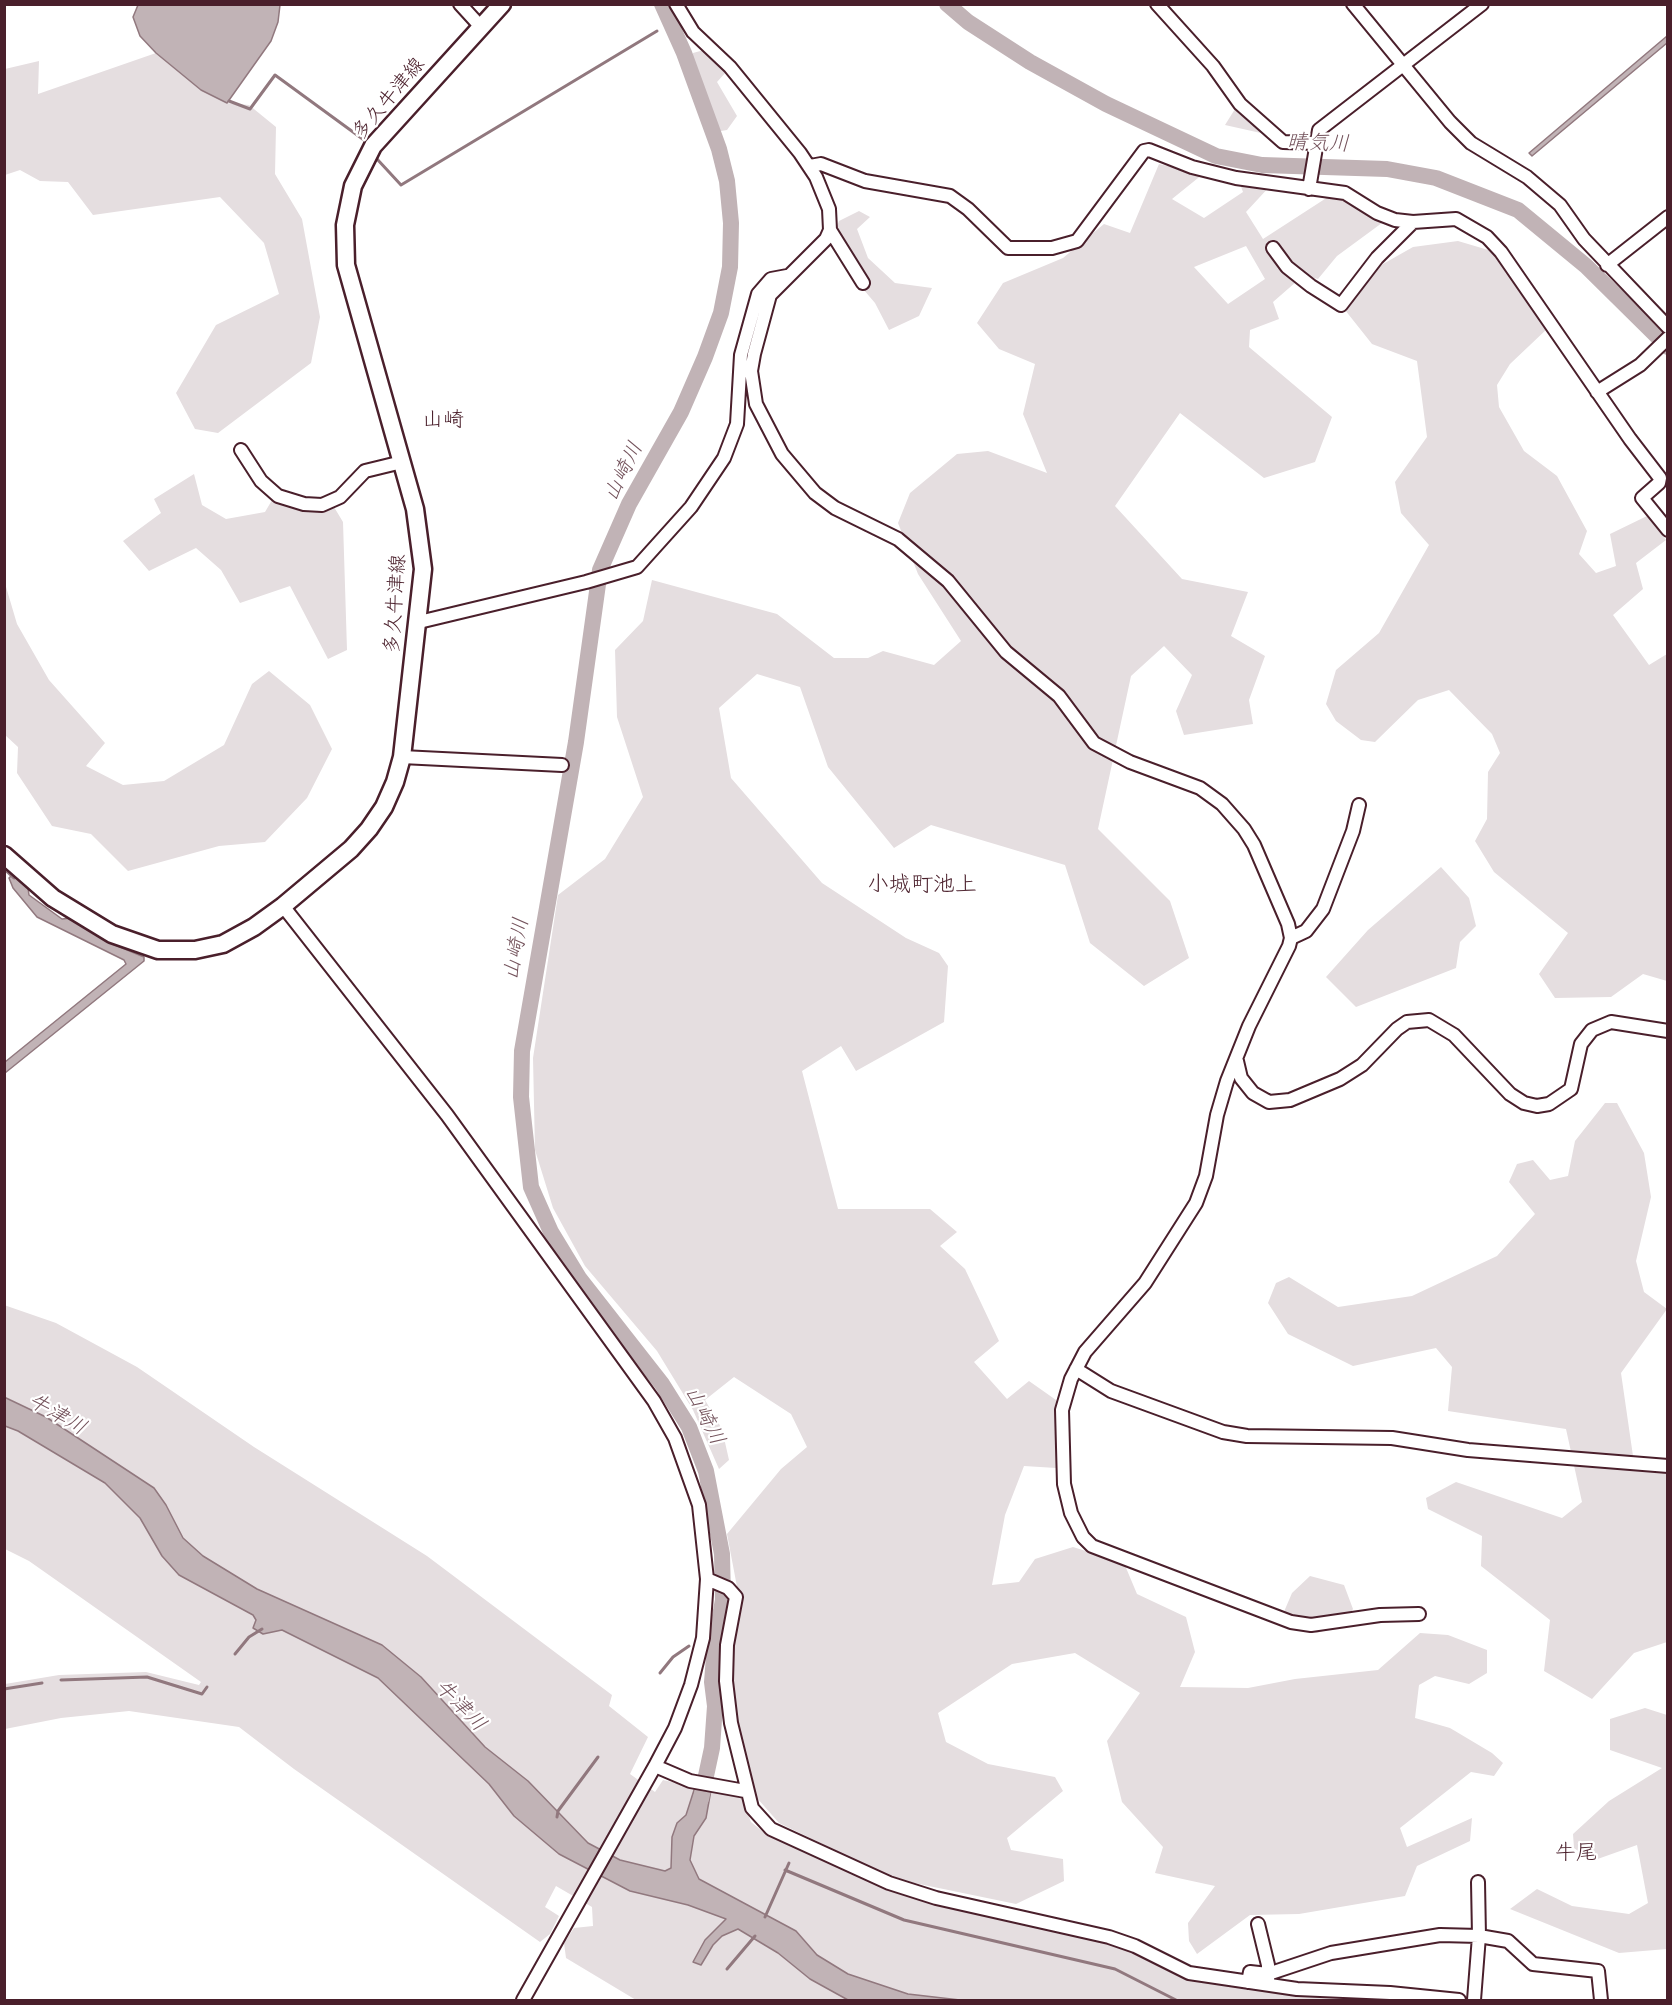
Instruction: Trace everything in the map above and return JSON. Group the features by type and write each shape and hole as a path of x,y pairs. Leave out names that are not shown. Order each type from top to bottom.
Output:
{"main road":[{"name":"多久牛津線","path":"4,855 53,898 112,934 158,950 195,950 223,944 254,927 283,906 351,849 369,829 392,790 402,757 419,622 423,569 420,533 346,265 345,225 353,186 373,146 502,4"}],"street":[{"path":"460,4 481,27"},
{"path":"676,4 693,32 736,74 810,166 829,208 830,230 863,282"},
{"path":"1157,4 1213,66 1240,104 1282,142 1315,143"},
{"path":"1353,4 1450,123 1471,143 1527,177 1560,205 1584,239 1607,265 1668,327"},
{"path":"1309,189 1319,130 1482,4"},
{"path":"810,166 821,165 865,181 950,196 968,209 1008,248 1052,248 1077,241 1144,151 1149,150 1214,173 1345,193 1377,213 1395,220 1413,222 1456,219 1487,237 1501,252 1597,392 1660,478 1659,483 1642,498 1668,530"},
{"path":"1607,265 1668,217"},
{"path":"1273,248 1287,267 1341,305 1377,258 1413,222"},
{"path":"830,230 818,249 787,276 770,295 765,306 751,371 756,404 771,436 792,467 815,493 835,508 898,539 948,581 1006,652 1059,696 1094,743 1130,762 1193,784 1222,804 1244,829 1254,845 1285,914 1291,938"},
{"path":"419,622 607,577 637,567 691,507 714,474 734,436 741,355 759,294 771,279 787,276"},
{"path":"1597,392 1640,365 1668,338"},
{"path":"242,450 261,482 278,496 304,504 322,505 340,497 365,471 402,462"},
{"path":"402,757 562,765"},
{"path":"1359,805 1353,831 1323,909 1306,931 1291,938 1249,1026 1217,1115 1206,1176 1196,1203 1145,1283 1100,1332 1076,1369 1062,1410 1065,1484 1071,1513 1083,1537 1092,1546 1291,1622 1311,1625 1380,1615 1419,1614"},
{"path":"283,906 447,1115 654,1401 675,1438 697,1496 712,1581 703,1638 691,1685 675,1728 655,1766 573,1908 523,2001"},
{"path":"1237,1061 1241,1078 1253,1093 1269,1102 1290,1100 1340,1079 1362,1065 1397,1029 1407,1022 1429,1020 1454,1035 1510,1094 1524,1103 1537,1106 1548,1104 1571,1089 1581,1044 1592,1030 1611,1022 1668,1031"},
{"path":"1076,1369 1111,1391 1213,1428 1247,1436 1392,1438 1468,1450 1668,1467"},
{"path":"712,1581 729,1588 736,1597 727,1645 726,1681 731,1723 746,1791 759,1819 771,1830 889,1883 936,1898 1109,1937 1135,1946 1189,1973 1248,1982 1268,1979 1331,1953 1440,1935 1479,1936 1508,1941 1533,1964 1599,1971 1601,2001"},
{"path":"655,1766 690,1781 746,1791"},
{"path":"1474,2001 1479,1936 1478,1882"},
{"path":"1257,1924 1268,1979"},
{"path":"1268,1979 1338,1992 1430,1996 1459,2001"}],"shaded area":[{"path":"138,4 280,5 278,22 271,41 227,103 201,90 156,53 140,36 133,17"},
{"path":"1667,36 1667,43 1532,156 1529,153"},
{"path":"704,50 727,71 717,82 737,116 727,130 715,132 693,66 693,53"},
{"path":"156,53 201,90 227,103 249,105 276,127 275,174 302,219 320,317 311,363 218,433 195,429 176,393 216,325 279,294 264,243 220,197 93,215 68,182 40,181 20,170 5,175 5,69 39,61 38,94"},
{"path":"1240,101 1283,138 1225,125"},
{"path":"1159,164 1203,174 1172,199 1204,218 1243,192 1239,181 1271,185 1246,212 1263,239 1331,195 1386,220 1337,256 1318,279 1304,275 1273,302 1279,319 1250,330 1249,347 1332,417 1315,462 1264,478 1180,413 1115,506 1182,579 1248,592 1231,636 1265,656 1249,700 1253,724 1184,735 1176,711 1192,675 1164,646 1131,676 1098,829 1170,901 1189,958 1144,986 1090,943 1065,865 931,825 894,848 828,767 800,687 757,674 719,708 731,778 822,883 906,938 939,953 948,966 944,1022 856,1071 841,1046 802,1071 838,1209 930,1209 957,1232 940,1246 965,1269 999,1341 974,1362 1007,1399 1029,1381 1056,1400 1061,1430 1056,1468 1024,1466 1005,1515 992,1585 1019,1582 1035,1559 1073,1547 1124,1563 1137,1594 1186,1617 1195,1652 1180,1687 1248,1688 1295,1679 1378,1670 1420,1633 1448,1635 1487,1650 1487,1673 1469,1684 1435,1676 1419,1685 1415,1718 1450,1728 1492,1753 1503,1763 1494,1776 1471,1772 1400,1828 1407,1847 1472,1818 1470,1841 1417,1866 1405,1896 1299,1914 1250,1915 1197,1954 1189,1941 1188,1923 1215,1886 1155,1873 1163,1847 1122,1802 1107,1741 1140,1693 1075,1653 1012,1664 938,1713 946,1742 988,1764 1055,1777 1063,1791 1007,1838 1011,1850 1063,1859 1064,1881 1016,1904 895,1879 779,1823 757,1798 738,1724 731,1657 738,1592 727,1534 781,1469 807,1447 791,1414 734,1377 705,1400 722,1429 729,1460 719,1469 693,1410 657,1351 585,1266 553,1208 535,1150 533,1058 558,895 605,859 643,797 617,717 615,650 643,621 652,580 777,614 834,658 868,658 883,651 934,665 961,641 918,574 898,523 910,493 957,454 988,451 1047,473 1023,414 1035,364 999,349 977,323 1003,283 1063,258 1104,224 1130,233","holes":["1246,246 1265,279 1228,304 1194,267"]},
{"path":"859,211 870,217 857,229 868,258 895,283 932,288 919,316 889,330 875,303 852,276 832,240 839,221"},
{"path":"1458,241 1495,252 1548,328 1510,364 1497,385 1499,407 1524,451 1557,476 1587,531 1579,554 1596,573 1616,566 1610,534 1647,516 1666,540 1636,563 1643,589 1613,615 1649,665 1667,654 1667,981 1643,974 1611,997 1555,998 1539,974 1568,933 1494,872 1475,841 1487,819 1488,772 1500,753 1492,734 1449,690 1418,700 1375,742 1361,740 1336,721 1326,704 1336,670 1379,633 1429,545 1401,513 1395,482 1427,437 1417,361 1372,344 1345,310 1376,268 1413,247"},
{"path":"194,474 202,505 226,519 265,512 278,490 305,500 328,497 343,522 347,650 328,659 290,586 240,603 221,570 196,548 149,571 123,541 161,513 154,499"},
{"path":"4,580 17,624 49,680 105,743 86,766 123,785 164,781 224,745 252,684 269,671 310,705 332,749 307,798 265,842 219,846 128,871 91,834 52,826 17,773 18,747 5,735"},
{"path":"1441,867 1469,898 1476,926 1460,942 1456,968 1356,1007 1326,977 1368,930"},
{"path":"13,874 28,888 29,895 62,919 71,918 108,942 144,957 144,961 5,1073 5,1062 126,964 124,960 37,917 13,888 9,878"},
{"path":"1605,1103 1617,1103 1644,1153 1651,1197 1636,1261 1644,1292 1667,1309 1621,1373 1633,1456 1642,1471 1667,1473 1667,1642 1634,1653 1592,1699 1544,1671 1550,1620 1481,1566 1482,1536 1428,1509 1426,1498 1456,1482 1562,1518 1582,1502 1566,1429 1448,1411 1452,1367 1436,1348 1353,1366 1288,1334 1268,1303 1276,1283 1289,1277 1338,1307 1412,1296 1497,1256 1535,1214 1509,1182 1517,1164 1533,1160 1550,1180 1568,1176 1575,1141"},
{"path":"4,1305 56,1323 137,1367 254,1447 427,1556 612,1695 609,1706 648,1737 630,1774 655,1792 663,1780 695,1787 686,1816 677,1823 672,1837 672,1868 665,1871 620,1860 588,1843 528,1781 485,1747 421,1677 382,1645 257,1589 203,1556 183,1538 166,1505 46,1417 5,1397"},
{"path":"4,1397 46,1417 154,1488 166,1505 183,1538 203,1556 257,1589 382,1645 421,1677 485,1747 528,1781 588,1843 620,1860 665,1871 671,1868 672,1837 677,1823 686,1815 695,1787 711,1790 706,1818 694,1836 690,1860 699,1879 796,1931 817,1955 848,1974 908,1994 960,2000 848,2000 810,1979 778,1953 738,1929 722,1936 713,1945 701,1965 693,1962 705,1940 726,1919 688,1905 630,1891 559,1854 514,1816 489,1784 378,1678 282,1630 263,1634 253,1628 256,1620 253,1615 179,1575 162,1556 140,1518 105,1483 18,1431 5,1426"},
{"path":"4,1426 18,1431 105,1483 140,1518 162,1556 179,1575 253,1615 257,1620 253,1628 263,1634 282,1630 378,1678 490,1784 514,1816 688,1905 726,1919 715,1930 701,1965 713,1945 722,1936 738,1929 778,1953 810,1979 848,2000 636,2000 566,1958 564,1943 574,1928 593,1926 592,1907 556,1886 545,1907 559,1916 550,1934 540,1942 294,1769 239,1727 129,1711 61,1718 5,1729 5,1684 59,1675 146,1672 199,1685 201,1682 29,1561 5,1549"},
{"path":"1310,1576 1344,1585 1353,1609 1344,1624 1317,1633 1288,1626 1283,1614 1292,1593"},
{"path":"1645,1708 1667,1715 1667,1949 1619,1953 1510,1909 1537,1889 1572,1906 1629,1914 1648,1903 1637,1845 1592,1861 1574,1848 1573,1834 1609,1801 1662,1768 1610,1750 1610,1719"},
{"path":"711,1790 740,1794 751,1822 768,1836 913,1898 1124,1945 1185,1978 1311,1993 1396,1989 1398,2000 960,2000 908,1994 848,1974 817,1955 796,1931 699,1879 690,1860 694,1836 706,1818"}],"waterway":[{"name":"山崎川","path":"662,4 684,53 719,149 727,181 731,223 730,267 721,313 705,357 681,412 629,504 600,570 576,742 522,1051 521,1097 531,1187 551,1232 579,1278 662,1384 689,1427 706,1471 722,1554 723,1600 715,1643 712,1682 715,1706 712,1748 701,1799"},
{"name":"晴気川","path":"947,4 968,22 1030,62 1106,104 1216,156 1262,165 1387,169 1436,178 1518,210 1586,266 1668,347"},
{"path":"377,159 401,185 657,31"},
{"path":"229,101 250,109 275,75 364,140"},
{"path":"4,869 14,878"},
{"path":"235,1654 249,1637 262,1629"},
{"path":"660,1673 673,1657 689,1646"},
{"path":"61,1680 147,1677 202,1694 207,1687"},
{"path":"4,1689 42,1683"},
{"path":"557,1817 558,1811 598,1757"},
{"path":"765,1917 789,1863"},
{"path":"785,1870 904,1920 1115,1969 1176,2000"},
{"path":"727,1969 755,1936"}],"district":[{"name":"山崎","path":"443,421"},
{"name":"小城町池上","path":"922,885"},
{"name":"牛尾","path":"1576,1854"}],"water label":[{"name":"牛津川","path":"57,1415"},
{"name":"牛津川","path":"460,1706"}]}
